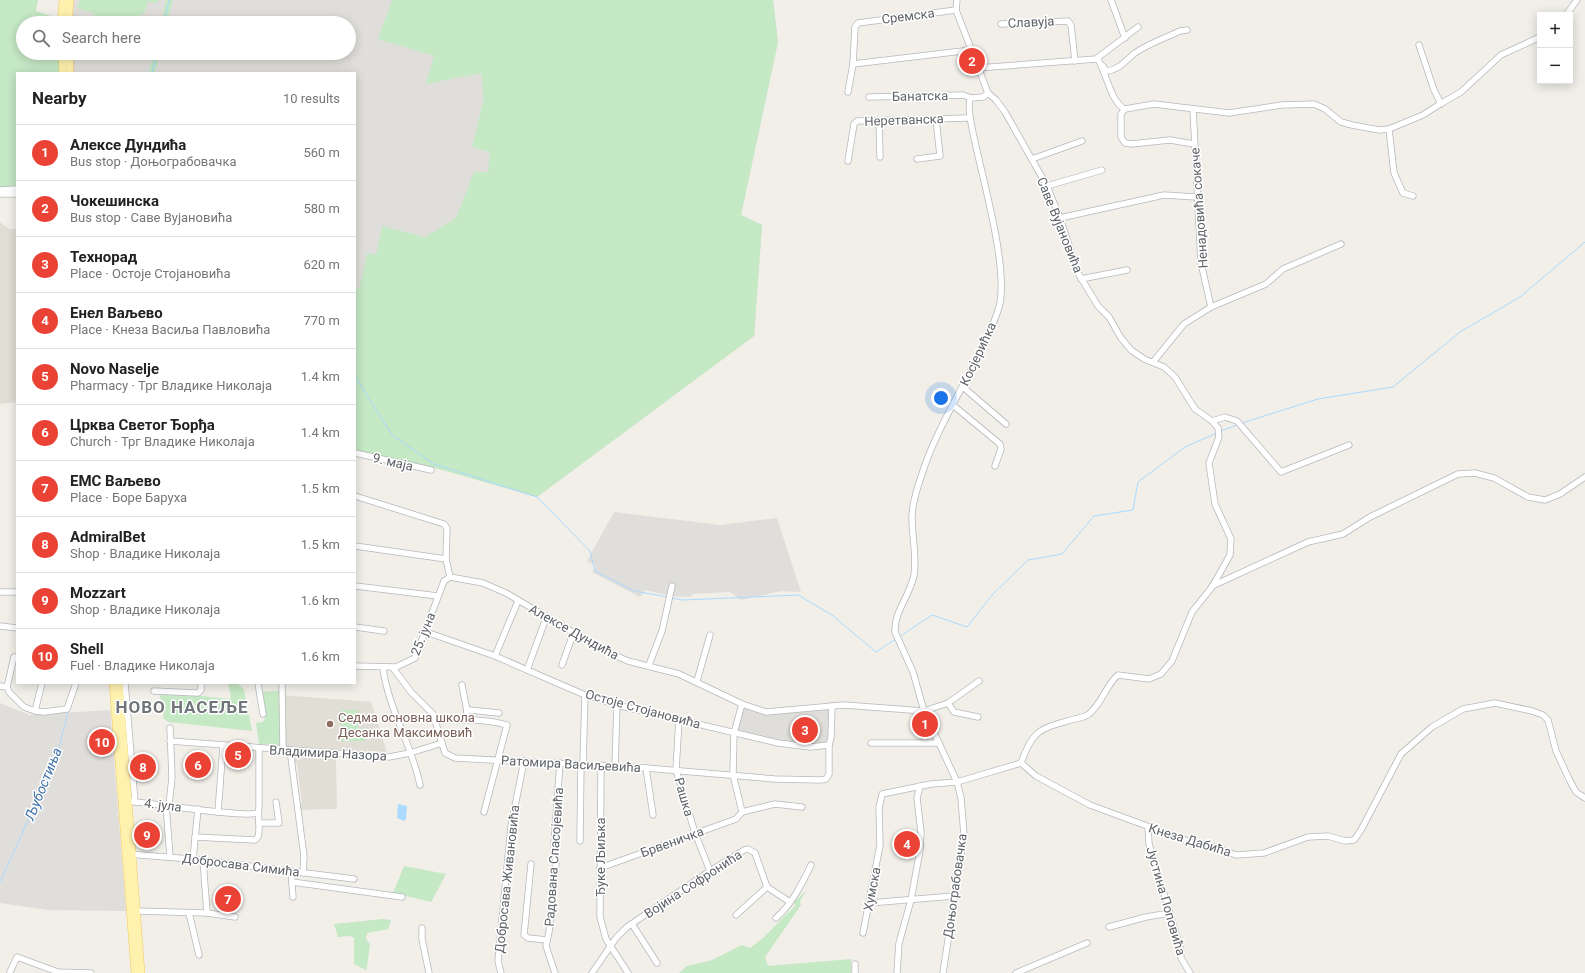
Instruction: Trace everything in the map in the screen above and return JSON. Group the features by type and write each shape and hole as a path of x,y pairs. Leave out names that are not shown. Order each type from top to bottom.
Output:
{"main road":[{"path":"62,16 63,0"},
{"path":"69,16 70,0"},
{"path":"62,60 63,72"},
{"path":"69,60 70,72"},
{"path":"113,684 141,973"},
{"path":"119,684 131,802 130,854 135,973"}],"street":[{"name":"Саве Вујановића","path":"957,0 956,10 977,68 988,93 996,100 1005,112 1047,186 1060,218 1078,273 1098,306 1109,317 1121,338 1131,350 1144,359 1164,367 1175,377 1195,409 1212,421 1218,428 1219,437 1209,463 1215,504 1231,539 1230,555 1212,587"},
{"path":"1110,0 1125,38"},
{"path":"1568,12 1577,0"},
{"name":"Сремска","path":"853,64 855,27 861,22 956,10"},
{"name":"Славуја","path":"1001,24 1068,21 1071,25 1075,60"},
{"path":"977,68 1075,60 1098,60 1138,27"},
{"path":"1098,60 1108,71 1122,65 1135,53 1180,31 1187,30"},
{"path":"1194,144 1170,140 1131,144 1125,143 1121,137 1120,114 1125,109 1154,104 1229,113 1282,106 1314,104 1325,109 1341,122 1379,130 1388,129 1423,115 1461,92 1501,55 1537,38"},
{"path":"1419,44 1434,90 1441,104"},
{"path":"848,92 853,64 971,50"},
{"path":"1098,60 1114,97 1121,107 1125,109"},
{"path":"971,98 983,97 988,93"},
{"name":"Банатска","path":"869,97 963,95 971,98"},
{"name":"Косјерићка","path":"924,711 913,672 895,632 896,620 909,591 914,575 915,563 912,517 914,497 922,472 990,331 1000,304 1002,282 999,253 989,197 969,118 968,103 971,98"},
{"name":"Ненадовића сокаче","path":"1193,109 1196,197 1201,263 1211,307"},
{"path":"917,159 940,156 936,118"},
{"name":"Неретванска","path":"848,161 855,122 969,118"},
{"path":"879,121 880,157"},
{"path":"1388,129 1394,173 1403,193 1413,196"},
{"path":"1032,159 1082,142"},
{"path":"1047,186 1102,170"},
{"path":"0,190 16,189"},
{"path":"0,194 16,194"},
{"path":"1060,218 1164,195 1196,197"},
{"path":"1153,362 1184,324 1211,307 1266,284 1283,269 1341,244"},
{"path":"1082,279 1127,270"},
{"path":"963,387 1006,424"},
{"path":"954,406 1000,444 1001,449 995,466"},
{"path":"1212,421 1225,417 1237,421 1243,426 1281,472 1349,445"},
{"name":"9. маја","path":"356,453 430,470"},
{"path":"897,973 899,943 911,900 921,842 918,798 920,786 957,782 1021,763 1029,741 1044,727 1087,716 1100,703 1113,679 1118,675 1149,678 1161,674 1172,661 1192,612 1212,587 1308,542 1343,534 1370,517 1458,474 1482,474 1494,478 1528,497 1545,500 1560,494 1585,477"},
{"path":"356,496 444,524 447,528 446,559 450,577"},
{"path":"356,546 446,559"},
{"name":"25. јуна","path":"356,666 394,668 403,666 415,658 444,581 450,577"},
{"name":"Алексе Дундића","path":"450,577 483,583 506,593 573,634 628,661 649,665 680,674 742,704 769,713 832,706 857,706 924,711"},
{"path":"356,586 438,596"},
{"path":"649,665 662,631 672,586"},
{"path":"0,592 16,592"},
{"path":"496,656 518,601"},
{"path":"527,670 546,618"},
{"path":"0,626 16,628"},
{"path":"356,627 384,631"},
{"name":"Остоје Стојановића","path":"426,632 496,656 585,695 617,705 778,743 800,746 829,745"},
{"path":"562,665 573,634"},
{"path":"697,681 710,635"},
{"path":"15,657 7,687 9,692 24,708 44,712 67,709 76,684"},
{"path":"382,668 420,786"},
{"path":"394,668 411,692 431,711 436,720 465,719 491,721 507,725 496,760 484,812"},
{"path":"924,711 948,703 979,681"},
{"path":"35,711 42,684"},
{"path":"125,684 131,802"},
{"path":"154,691 198,693 201,690 201,684"},
{"path":"258,684 263,714"},
{"path":"282,684 283,750"},
{"path":"0,686 7,687"},
{"path":"462,686 466,711 465,719"},
{"path":"580,841 585,695"},
{"path":"948,703 954,712 978,717"},
{"name":"Кнеза Дабића","path":"1021,763 1036,776 1068,794 1148,828 1192,844 1211,846 1236,855 1264,853 1308,837 1328,836 1345,841 1354,840 1362,830 1400,754 1432,727 1463,709 1495,703 1543,715 1548,720 1556,751 1576,792 1585,798"},
{"path":"742,704 734,733 733,774 742,812"},
{"path":"615,766 617,705"},
{"path":"829,745 831,738 832,706"},
{"path":"466,711 471,709 499,713"},
{"name":"Доњограбовачка","path":"924,711 957,782 963,812 964,835 943,973"},
{"name":"Рашка","path":"678,719 676,770 695,833 710,871"},
{"name":"Ратомира Васиљевића","path":"436,720 445,753 451,757 676,770 775,779 823,780 829,774 829,745"},
{"path":"170,728 172,777 167,805 170,857"},
{"name":"Владимира Назора","path":"170,741 389,757 410,753 442,743"},
{"path":"871,743 939,743"},
{"path":"218,812 223,746"},
{"path":"195,837 255,840 259,834 257,813 259,807 259,748"},
{"path":"290,750 304,856 303,873"},
{"name":"Добросава Живановића","path":"501,973 498,961 511,822 524,761"},
{"name":"Радована Спасојевића","path":"555,973 546,949 556,864 554,843 560,763"},
{"name":"Ђуке Љиљка","path":"601,765 600,917 604,934 628,973"},
{"path":"646,768 653,815"},
{"name":"Хумска","path":"863,933 880,845 880,795 884,792 920,786"},
{"name":"4. јула","path":"131,802 218,812 257,813"},
{"path":"259,823 279,823 276,802"},
{"name":"Брвеничка","path":"600,868 736,819 742,812 775,804 802,807"},
{"path":"193,859 198,809"},
{"name":"Јустина Поповића","path":"1148,828 1150,844 1180,947 1181,958 1190,973"},
{"name":"Војина Софронића","path":"592,973 619,934 710,871 744,850 752,850 756,855 767,886"},
{"name":"Добросава Симића","path":"130,854 203,860 354,879"},
{"path":"203,860 207,913"},
{"path":"530,864 524,935 528,938 547,940"},
{"path":"776,918 785,910 801,885 811,865"},
{"path":"291,871 293,897"},
{"path":"292,882 402,898"},
{"path":"736,915 767,886 790,902"},
{"path":"871,894 881,902"},
{"path":"869,903 954,896"},
{"path":"136,911 207,913 235,917"},
{"path":"189,913 199,955"},
{"path":"1109,927 1146,917 1170,913"},
{"path":"632,924 657,962"},
{"path":"422,928 422,939 429,973"},
{"path":"1016,973 1087,943"},
{"path":"10,972 17,957 58,972 90,973"},
{"path":"855,964 855,973"}],"shaded area":[{"path":"70,0 773,0 778,42 741,215 762,225 754,336 537,497 432,467 356,453 356,72 70,72 69,60 356,60 356,16 69,16"},
{"path":"0,222 9,229 16,229 16,402 0,404"},
{"path":"614,512 720,525 777,518 801,592 781,591 741,600 730,592 693,594 691,597 671,596 645,590 640,597 592,572 596,566 587,561"},
{"name":"Седма основна школа Десанка Максимовић","path":"282,695 371,702 387,752 283,747"},
{"path":"0,703 30,715 110,710 126,911 47,910 0,903"},
{"path":"742,704 762,711 832,706 831,742 810,747 734,733"},
{"path":"296,754 336,756 337,809 300,810 299,804 302,803 297,764 294,764 293,756"}],"green space":[{"path":"0,0 38,0 36,11 52,16 16,16 16,60 63,60 64,72 16,72 16,189 0,190"},
{"path":"80,0 158,0 157,3 148,2 144,13 140,16 95,16 93,13 77,8"},
{"path":"166,0 173,0 169,16 163,16"},
{"path":"392,0 773,0 778,42 741,215 762,225 754,336 537,497 432,467 356,453 356,288 359,289 367,253 376,255 382,226 425,237 456,218 474,172 488,172 490,152 472,147 484,98 481,73 426,84 434,56 378,39"},
{"path":"152,60 158,60 155,72 149,72"},
{"path":"228,684 238,684 241,686 244,690 252,731 168,722 163,718 164,708 160,697 161,695 201,696 229,699 231,697"},
{"path":"279,691 280,745 259,744 256,723 263,722 265,718 259,692"},
{"path":"341,710 358,710 358,728 366,728 365,741 340,741"},
{"path":"404,866 446,874 431,902 393,893"},
{"path":"806,891 800,901 801,905 765,957 768,966 851,959 851,973 679,973 687,966 712,960 742,945 750,948 762,939 795,906 794,902"},
{"path":"383,919 391,920 388,929 367,933 366,939 370,944 366,970 354,964 354,938 351,936 338,937 334,924"}],"water":[{"path":"398,804 407,806 406,819 404,821 397,818"}],"waterway":[{"name":"Љубостиња","path":"166,16 169,0"},
{"name":"Љубостиња","path":"152,72 155,60"},
{"path":"1242,423 1318,399 1393,387 1460,332 1520,297 1585,242"},
{"path":"356,378 392,435 434,464 537,497 590,551 595,571 634,591 668,597"},
{"path":"1221,431 1237,425"},
{"path":"899,637 932,615 967,627 992,595 1028,560 1062,554 1094,516 1133,510 1138,482 1185,447 1217,433"},
{"path":"671,598 683,600 798,595 832,615 876,652 896,639"},
{"name":"Љубостиња","path":"0,882 56,759 68,712"}],"place":[{"name":"Чокешинска","path":"972,61"},
{"name":"Седма основна школа Десанка Максимовић","path":"330,724"},
{"name":"Алексе Дундића","path":"925,724"},
{"name":"Технорад","path":"805,730"},
{"name":"Shell","path":"102,742"},
{"name":"Novo Naselje","path":"238,755"},
{"name":"Црква Светог Ђорђа","path":"198,765"},
{"name":"AdmiralBet","path":"143,767"},
{"name":"Mozzart","path":"147,835"},
{"name":"Енел Ваљево","path":"907,844"},
{"name":"ЕМС Ваљево","path":"228,899"}],"district":[{"name":"НОВО НАСЕЉЕ","path":"182,707"}]}
